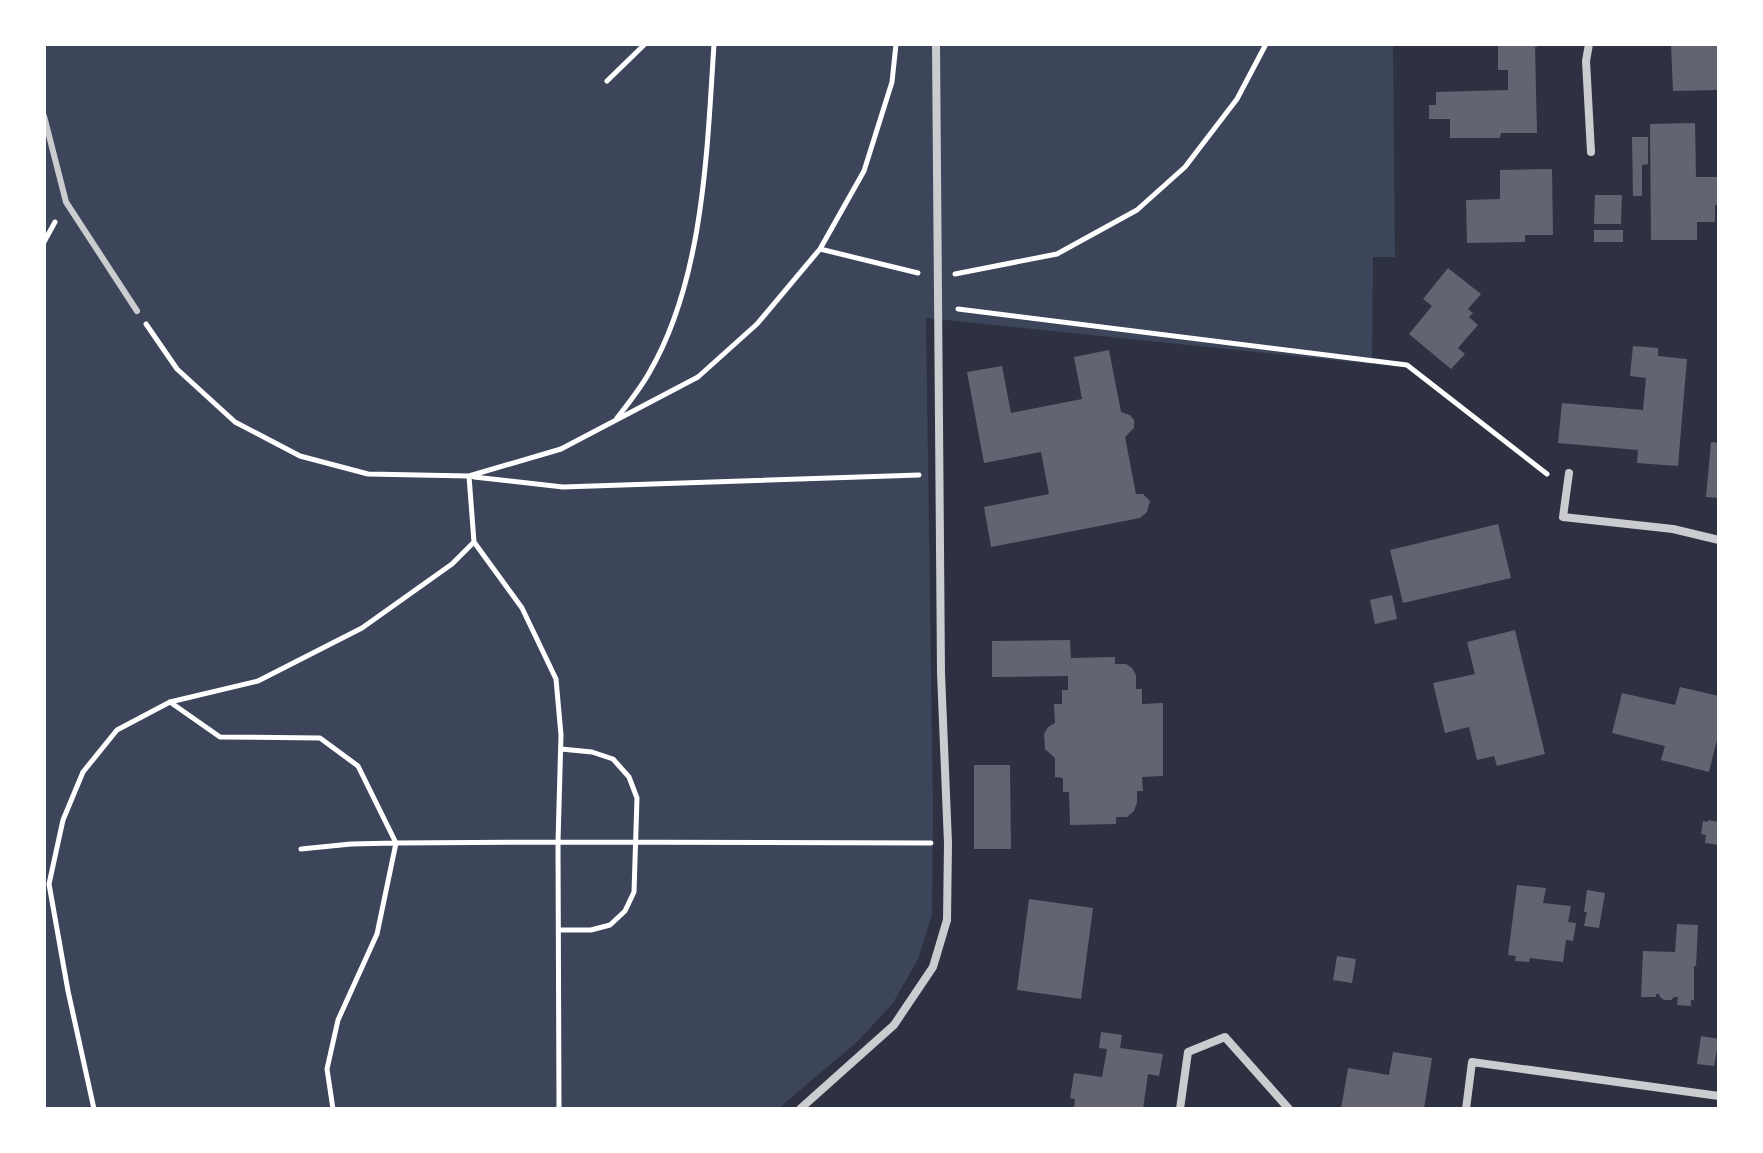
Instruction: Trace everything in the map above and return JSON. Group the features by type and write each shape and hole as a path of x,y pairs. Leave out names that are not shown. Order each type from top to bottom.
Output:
{"street":[{"path":"800,1109 894,1025 933,967 947,920 948,843 941,673 936,44"},
{"path":"1589,44 1586,61 1591,152"},
{"path":"1569,473 1563,517 1673,529 1719,540"},
{"path":"1180,1109 1188,1052 1225,1037 1289,1109"},
{"path":"1466,1109 1472,1062 1719,1096"}],"lane":[{"path":"44,116 66,202 137,311"}],"path":[{"path":"607,81 645,44"},
{"path":"614,422 649,373 671,326 689,268 701,204 714,44"},
{"path":"469,476 561,449 614,422 698,377 757,324 820,249 864,171 892,82 896,44"},
{"path":"820,249 937,277 1057,254 1137,210 1185,167 1237,99 1266,44"},
{"path":"937,307 1407,365 1567,490"},
{"path":"137,311 177,369 235,422 300,456 368,474 469,476 563,487 939,474"},
{"path":"469,476 474,542 522,608 556,679 561,749 558,842 559,1109"},
{"path":"94,1109 49,884 63,820 83,772 117,730 170,702 258,681 362,628 452,564 474,542"},
{"path":"170,702 220,737 320,738 358,766 396,843 377,934 338,1020 327,1069 333,1109"},
{"path":"559,930 591,930 610,925 625,911 634,892 637,798 629,777 613,759 592,752 561,749"},
{"path":"301,849 396,843 948,843"},
{"path":"44,891 49,884"}],"shaded area":[{"path":"44,44 1393,44 1395,257 1373,257 1372,364 926,318 932,915 918,959 893,1003 859,1040 778,1109 44,1109"}],"building":[{"path":"1498,44 1537,44 1537,133 1501,133 1500,138 1450,138 1450,119 1429,119 1429,105 1436,105 1436,92 1508,90 1508,70 1498,70"},
{"path":"1671,44 1719,44 1719,90 1673,91"},
{"path":"1695,123 1696,177 1719,177 1719,205 1715,205 1715,222 1697,222 1697,240 1651,240 1650,124"},
{"path":"1632,137 1648,137 1648,164 1642,165 1642,196 1633,196"},
{"path":"1552,169 1553,235 1525,235 1525,242 1467,243 1466,200 1500,199 1500,170"},
{"path":"1595,195 1622,195 1621,224 1594,224"},
{"path":"1594,230 1623,230 1623,242 1594,242"},
{"path":"1448,268 1481,294 1468,309 1473,313 1469,317 1478,325 1458,348 1465,354 1451,369 1409,334 1432,306 1423,299"},
{"path":"1633,346 1658,348 1658,356 1687,359 1678,466 1637,463 1638,450 1558,443 1562,403 1643,410 1646,378 1630,376"},
{"path":"1109,350 1121,412 1134,420 1134,428 1125,437 1136,494 1143,494 1150,501 1147,512 1140,518 991,547 984,507 1049,494 1041,452 984,463 967,372 1002,366 1011,413 1082,399 1074,357"},
{"path":"1711,442 1719,443 1719,498 1706,497"},
{"path":"1498,524 1511,578 1403,603 1390,550"},
{"path":"1392,595 1397,619 1375,624 1370,600"},
{"path":"1515,630 1545,754 1497,766 1494,756 1477,760 1469,727 1445,733 1433,683 1475,674 1467,642"},
{"path":"1070,640 1071,658 1115,657 1115,664 1126,664 1132,668 1136,675 1136,689 1142,689 1142,704 1163,703 1163,776 1142,777 1143,791 1137,791 1134,811 1127,817 1116,817 1116,824 1070,825 1069,792 1063,792 1063,778 1055,777 1055,758 1045,749 1044,734 1055,723 1054,704 1062,704 1062,690 1068,690 1068,676 992,677 992,641"},
{"path":"1680,687 1719,696 1719,732 1709,772 1661,760 1665,746 1612,733 1622,693 1675,705"},
{"path":"974,765 1010,765 1011,849 974,849"},
{"path":"1703,821 1719,822 1719,845 1705,843 1706,835 1701,834"},
{"path":"1517,885 1546,888 1543,903 1571,906 1568,922 1576,923 1573,941 1566,940 1563,962 1530,958 1529,962 1515,961 1516,956 1508,955"},
{"path":"1587,890 1605,893 1599,928 1584,926"},
{"path":"1029,899 1093,908 1081,999 1017,990"},
{"path":"1677,924 1698,925 1694,1000 1691,1000 1691,1006 1677,1005 1678,997 1664,1000 1656,994 1656,997 1641,997 1643,951 1675,952"},
{"path":"1337,956 1356,959 1352,983 1333,980"},
{"path":"1101,1032 1122,1035 1120,1048 1163,1054 1159,1076 1148,1074 1143,1109 1074,1108 1075,1099 1070,1098 1074,1073 1102,1077 1107,1049 1099,1048"},
{"path":"1701,1036 1719,1039 1714,1066 1697,1064"},
{"path":"1393,1052 1432,1058 1424,1109 1341,1109 1348,1068 1389,1075"}]}
